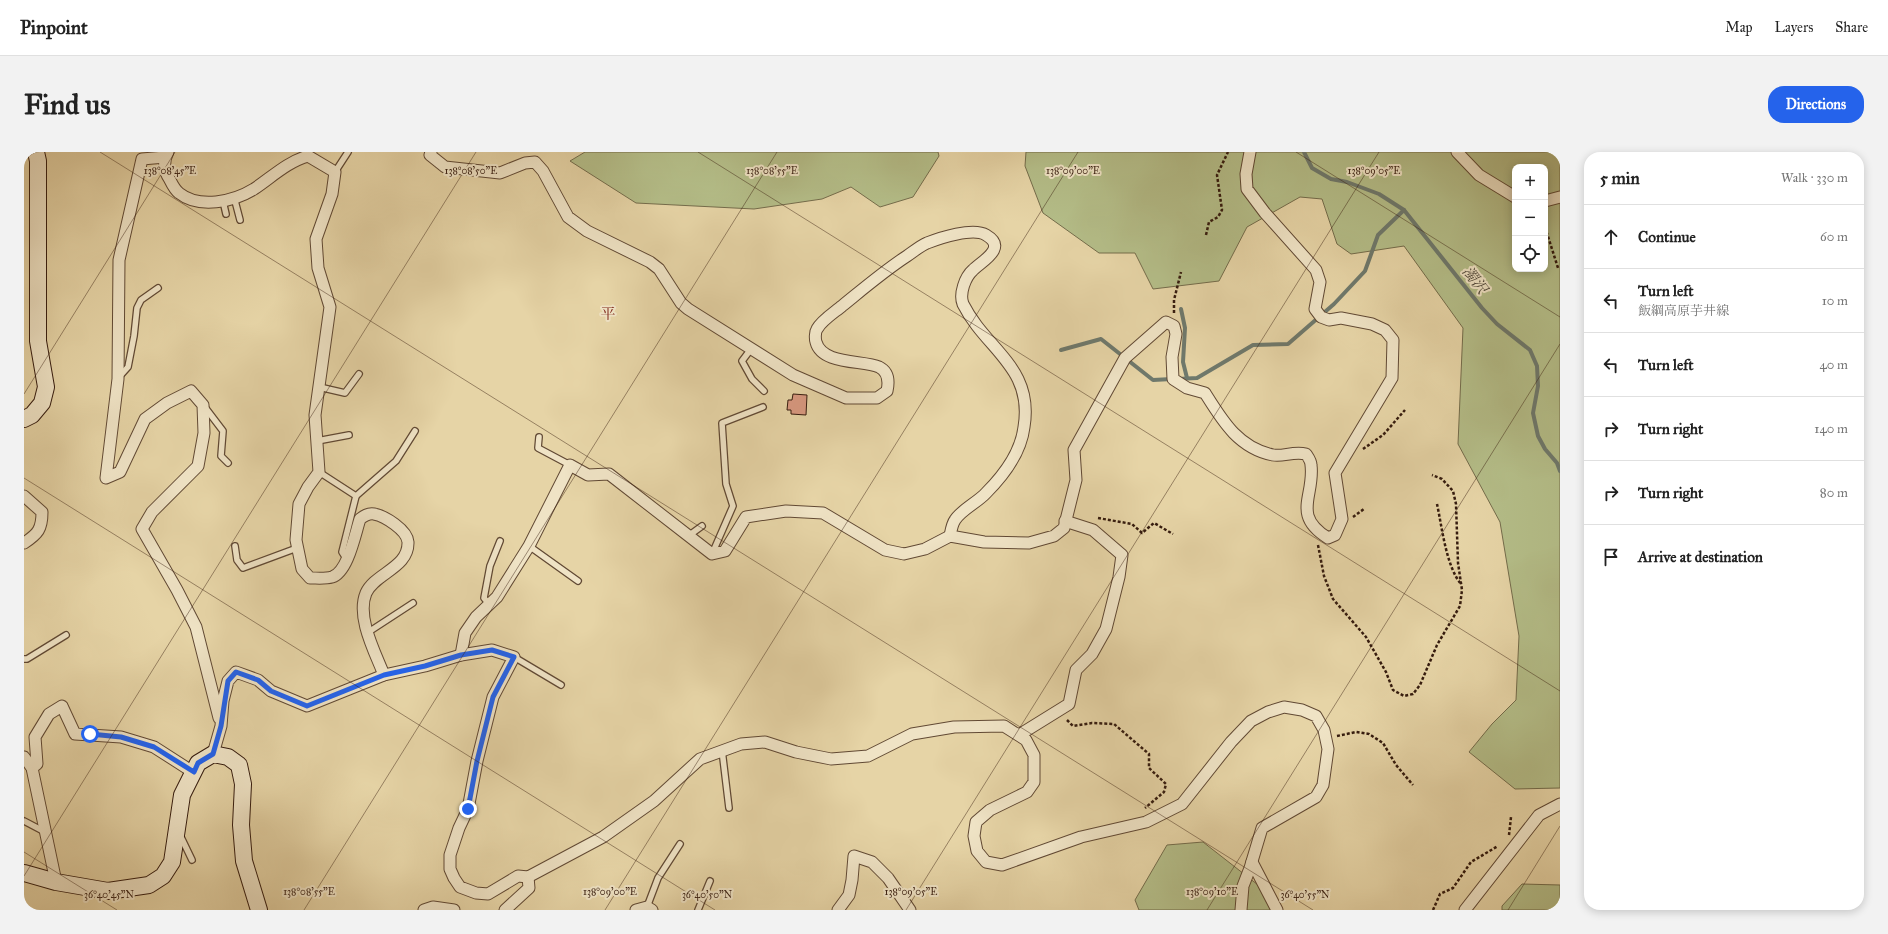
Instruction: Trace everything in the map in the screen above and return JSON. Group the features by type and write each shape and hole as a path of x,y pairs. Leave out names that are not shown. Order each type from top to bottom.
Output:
{"main road":[{"path":"24,419 32,415 42,403 46,387 38,342 38,162 36,152"},
{"path":"24,872 56,882 108,891 149,885 163,876 172,862 182,795 198,763 213,754 228,756 239,765 243,784 241,825 244,861 259,910"}],"street":[{"path":"431,152 430,155 445,167 500,173 525,163 535,162 543,171 568,217 587,231 650,262 659,269 681,303 688,309 793,375 846,398 877,398 887,391 889,380 879,367 846,362 829,356 818,348 815,340 817,329 829,317 890,267 926,244 968,232 985,234 992,240 994,246 992,254 988,259 972,271 963,287 962,300 968,314 1016,373 1025,398 1025,425 1020,446 999,479 985,494 955,519 950,536"},
{"path":"461,655 465,633 476,617 497,597 529,546 570,465 588,475 609,474 712,554 725,551 746,517 786,511 823,513 885,550 904,554 925,548 950,536 984,542 1029,543 1054,536 1064,528 1076,480 1074,450 1125,358 1166,322 1174,326 1176,334 1172,357 1173,379 1187,388 1205,392 1227,427 1245,444 1274,455 1297,452 1306,454 1311,465 1308,509 1309,523 1328,538 1335,535 1342,519 1335,473 1392,378 1393,340 1385,330 1372,324 1342,318 1329,320 1321,317 1315,309 1320,282 1316,270 1265,213 1247,189 1246,174 1250,152"},
{"path":"1457,152 1479,175 1512,195"},
{"path":"221,726 196,627 178,590 142,529 152,512 198,466 204,433 203,405 191,391 167,403 145,419 120,472 106,478 118,379 119,260 142,160 167,155 165,173 178,193 198,202 223,201 252,190 295,160 308,156 335,172 332,194 316,240 318,268 330,307 315,415 319,472 308,487 299,504 296,540 302,570 310,578 333,577 341,570 347,561 360,519 365,515 374,514 391,522 405,533 408,542 402,561 370,587 366,593 364,613 365,626 384,675"},
{"path":"1548,200 1560,197"},
{"path":"24,496 42,512 42,525 33,537 24,543"},
{"path":"1019,735 1069,704 1076,670 1092,654 1106,629 1119,576 1122,555 1093,530 1066,521"},
{"path":"213,754 221,726 228,681 236,672 258,680 271,691 307,706 384,675 425,666 461,655 492,650 514,657 493,697 477,761 468,809 459,828 450,855 450,869 460,887 476,893 488,894 518,876 528,877 603,836 654,801 700,759 741,744 766,742 796,752 832,759 868,756 912,734 954,727 1004,726 1026,740 1034,755 1034,782 1027,792 990,810 976,822 974,836 977,851 986,862 1002,865 1081,837 1146,822 1182,804 1231,742 1251,721 1268,712 1284,707 1302,710 1316,716 1324,730 1328,748 1323,785 1316,797 1262,828 1243,886 1241,910"},
{"path":"32,768 37,764 35,737 49,714 62,706 75,734 121,737 154,747 194,772"},
{"path":"24,757 32,768 56,882"},
{"path":"1465,910 1539,815 1560,804"},
{"path":"838,910 849,895 854,856 872,862 896,889 910,910"},
{"path":"1252,862 1277,910"},
{"path":"505,910 529,888 528,877"},
{"path":"424,910 433,907 454,910"}],"lane":[{"path":"335,172 348,152"},
{"path":"234,197 240,220"},
{"path":"223,201 226,214"},
{"path":"118,379 128,367 134,336 137,308 141,300 158,288"},
{"path":"751,349 742,361 752,379 764,390"},
{"path":"319,387 345,393 359,374"},
{"path":"203,405 223,431 221,456 228,463"},
{"path":"712,554 734,506 726,484 722,423 763,407"},
{"path":"347,561 342,552 356,496 396,461 415,432"},
{"path":"317,441 349,435"},
{"path":"539,437 538,448 570,465"},
{"path":"319,472 356,496"},
{"path":"682,532 691,534 702,526"},
{"path":"489,604 484,598 490,566 500,541"},
{"path":"235,546 237,560 243,568 297,548"},
{"path":"529,546 578,581"},
{"path":"368,633 413,603"},
{"path":"24,659 27,659 66,635"},
{"path":"514,657 561,685"},
{"path":"722,750 729,808"},
{"path":"24,821 46,832"},
{"path":"177,826 192,860"},
{"path":"645,909 658,878 680,844"},
{"path":"698,910 710,881"}],"path":[{"path":"1206,235 1209,222 1218,217 1222,210 1217,175 1228,152"},
{"path":"1548,236 1558,268"},
{"path":"1174,326 1174,300 1181,272"},
{"path":"1348,451 1366,448 1383,435 1405,410"},
{"path":"1315,528 1324,576 1333,599 1366,637 1386,672 1393,690 1404,696 1413,694 1420,685 1437,645 1460,606 1462,590 1458,563 1456,504 1453,491 1442,479 1432,474"},
{"path":"1437,504 1449,555 1456,578 1461,584"},
{"path":"1078,525 1091,517 1132,524 1142,533 1154,523 1173,534"},
{"path":"1058,711 1073,726 1114,724 1149,754 1149,768 1166,784 1164,792 1139,813 1137,823"},
{"path":"1326,738 1356,732 1369,734 1383,743 1396,764 1413,785"},
{"path":"1508,840 1510,817"},
{"path":"1433,910 1440,894 1453,888 1471,862 1502,844"}],"green space":[{"path":"585,152 938,152 939,156 913,197 880,207 851,187 822,199 754,209 636,203 570,161"},
{"path":"1026,152 1560,152 1560,788 1515,789 1469,752 1492,724 1516,700 1519,636 1500,522 1458,444 1463,328 1404,246 1351,254 1337,244 1322,199 1300,197 1247,227 1219,281 1153,289 1135,253 1099,253 1043,213 1025,166"},
{"path":"1203,842 1276,899 1278,910 1139,910 1135,900 1167,845"},
{"path":"1522,884 1560,885 1560,910 1502,910 1502,906"}],"building":[{"path":"793,394 807,395 806,415 791,414 791,410 787,410 788,400 792,400"}],"waterway":[{"name":"濁沢","path":"1304,152 1312,168 1331,179 1347,182 1379,194 1404,210 1482,308 1497,324 1530,350 1537,366 1538,386 1533,413 1538,436 1545,449 1557,463 1560,471"},
{"path":"1178,379 1197,378 1253,345 1288,344 1334,304 1365,271 1378,235 1404,210"},
{"path":"1181,309 1185,328 1183,362 1187,378"},
{"path":"1061,350 1101,339 1153,380 1172,379"}],"district":[{"name":"平","path":"608,314"}],"route":[{"path":"90,734 121,737 154,747 194,772 198,763 213,754 221,726 223,701 228,681 236,672 258,680 271,691 307,706 319,703 384,675 425,666 461,655 492,650 514,657 493,697 477,761 468,809"}]}
